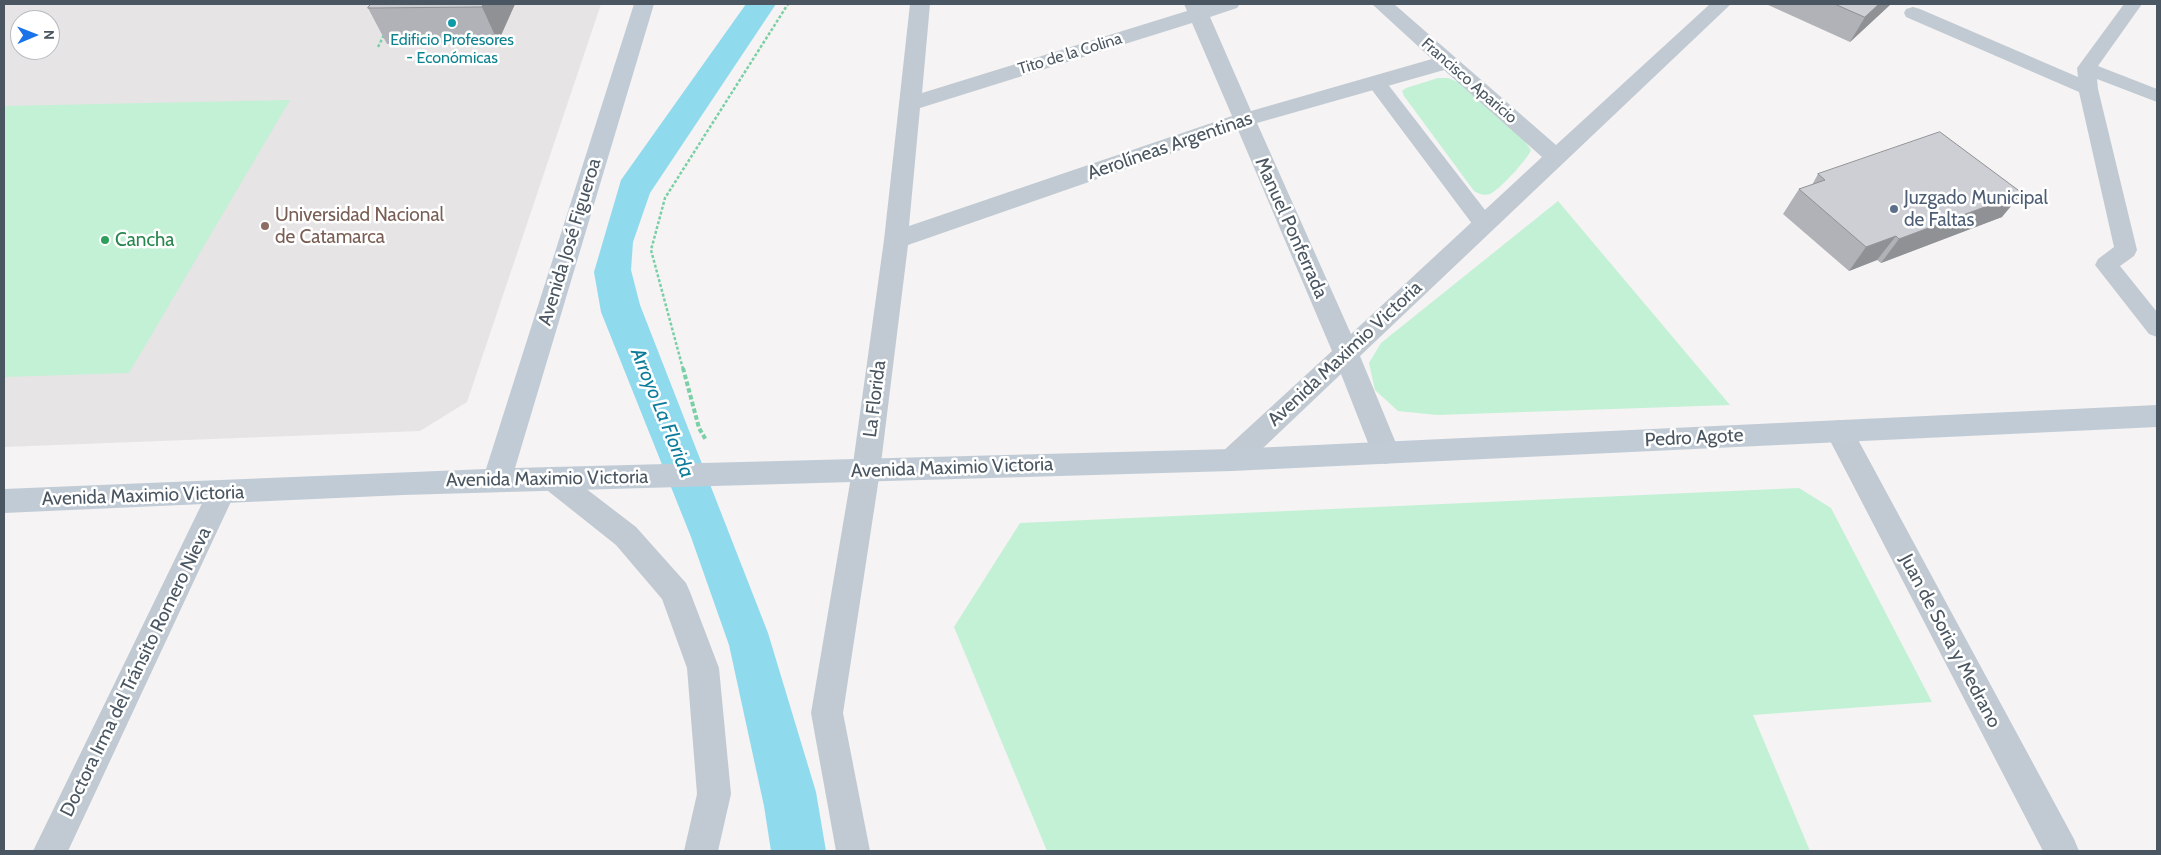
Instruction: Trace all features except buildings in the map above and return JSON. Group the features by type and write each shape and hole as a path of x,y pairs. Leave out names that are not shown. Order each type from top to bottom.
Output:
{"main road":[{"name":"Avenida José Figueroa","path":"497,480 644,4"},
{"name":"Pedro Agote","path":"1232,460 2157,416"},
{"name":"Avenida Maximio Victoria","path":"4,501 497,480 1232,460"}],"street":[{"name":"La Florida","path":"854,851 827,713 866,471 896,240 920,4"},
{"name":"Tito de la Colina","path":"910,104 1196,8 1230,4"},
{"name":"Francisco Aparicio","path":"1382,4 1556,157"},
{"name":"Avenida Maximio Victoria","path":"1232,460 1721,4"},
{"name":"Manuel Ponferrada","path":"1196,8 1346,353 1386,453"},
{"name":"Aerolíneas Argentinas","path":"896,240 1244,120 1447,62"},
{"name":"Juan de Soria y Medrano","path":"1839,431 2062,851"},
{"path":"553,479 626,536 675,592 703,668 714,794 701,851"},
{"name":"Doctora Irma del Tránsito Romero Nieva","path":"50,851 221,493"}],"lane":[{"path":"2133,4 2087,68 2088,89 2126,250 2106,265 2157,328"},
{"path":"1913,13 2088,89"},
{"path":"2087,68 2157,96"},
{"path":"1376,82 1484,224"}],"path":[{"path":"724,475 699,428 651,250 665,198 788,4"},
{"path":"378,47 387,30"}],"shaded area":[{"name":"Universidad Nacional de Catamarca","path":"4,4 601,4 467,402 420,431 4,447"}],"green space":[{"path":"1438,78 1448,78 1458,82 1525,141 1531,150 1512,174 1490,194 1486,195 1474,191 1404,96 1402,91 1406,88"},
{"name":"Cancha","path":"290,100 129,373 4,377 4,106"},
{"path":"1558,201 1730,405 1437,415 1398,411 1375,390 1369,363 1381,343"},
{"path":"1799,488 1831,508 1932,702 1753,715 1810,851 1047,851 954,627 1020,523"}],"water":[{"name":"Arroyo La Florida","path":"746,4 776,4 650,193 633,242 631,270 640,305 768,633 816,792 826,851 771,851 764,806 729,645 691,537 601,312 594,272 621,180"}],"place":[{"name":"Edificio Profesores - Económicas","path":"452,23"},
{"name":"Juzgado Municipal de Faltas","path":"1894,209"},
{"name":"Universidad Nacional de Catamarca","path":"265,226"},
{"name":"Cancha","path":"105,240"}]}
